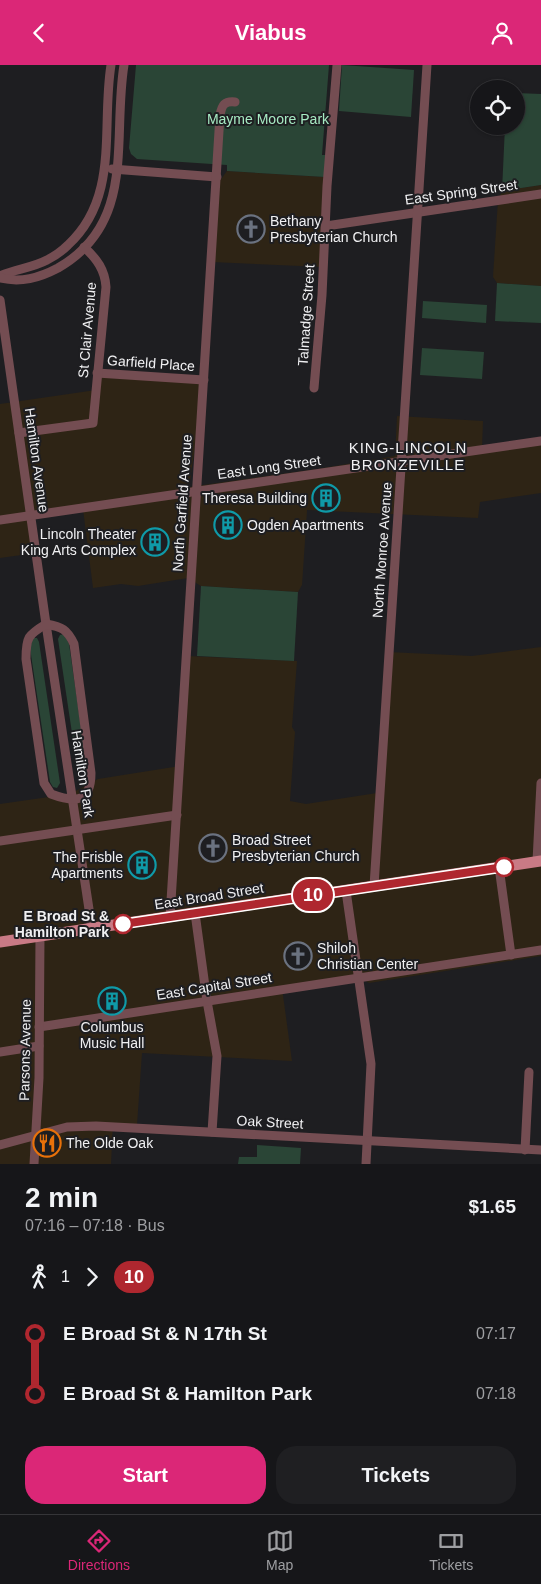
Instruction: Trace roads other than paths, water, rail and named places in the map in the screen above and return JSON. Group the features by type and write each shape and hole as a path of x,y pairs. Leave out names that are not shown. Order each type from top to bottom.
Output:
{"main road":[{"name":"East Broad Street","path":"0,942 539,861"}],"street":[{"path":"0,277 47,260 61,251 83,231 94,213 104,168 110,65"},
{"path":"0,277 13,281 37,278 69,261 94,237 106,219 113,195 117,169 124,65"},
{"name":"Talmadge Street","path":"314,387 337,65"},
{"name":"North Monroe Avenue","path":"374,886 427,65"},
{"name":"North Garfield Avenue","path":"170,917 221,109 225,102 235,101"},
{"path":"104,168 216,177"},
{"name":"East Spring Street","path":"326,227 541,194"},
{"name":"St Clair Avenue","path":"19,433 93,423 106,287 105,276 100,264 84,247"},
{"name":"Hamilton Avenue","path":"0,300 46,623"},
{"name":"Garfield Place","path":"97,373 204,380"},
{"name":"East Long Street","path":"0,520 541,441"},
{"path":"46,623 60,627 69,633 74,644 91,773 91,786 86,795 73,800 50,794 44,783 26,659 26,645 31,633 46,623"},
{"name":"Hamilton Park","path":"46,623 92,929"},
{"path":"539,861 541,783"},
{"path":"0,841 176,815"},
{"path":"499,867 511,955"},
{"path":"346,891 371,1064 366,1164"},
{"path":"195,913 207,1001 217,1056 212,1132"},
{"name":"Parsons Avenue","path":"34,1164 39,1046 40,937"},
{"name":"East Capital Street","path":"39,1027 541,951"},
{"path":"0,1052 39,1046"},
{"path":"525,1150 529,1072"},
{"name":"Oak Street","path":"0,1145 67,1127 96,1126 541,1151"}],"place":[{"name":"Bethany Presbyterian Church","path":"251,229"},
{"name":"Theresa Building","path":"326,498"},
{"name":"Ogden Apartments","path":"228,525"},
{"name":"Lincoln Theater King Arts Complex","path":"155,542"},
{"name":"Broad Street Presbyterian Church","path":"213,848"},
{"name":"The Frisble Apartments","path":"142,865"},
{"name":"E Broad St & Hamilton Park","path":"123,924"},
{"name":"Shiloh Christian Center","path":"298,956"},
{"name":"Columbus Music Hall","path":"112,1001"},
{"name":"The Olde Oak","path":"47,1143"}],"district":[{"name":"KING-LINCOLN BRONZEVILLE","path":"408,456"}],"park label":[{"name":"Mayme Moore Park","path":"268,119"}]}
